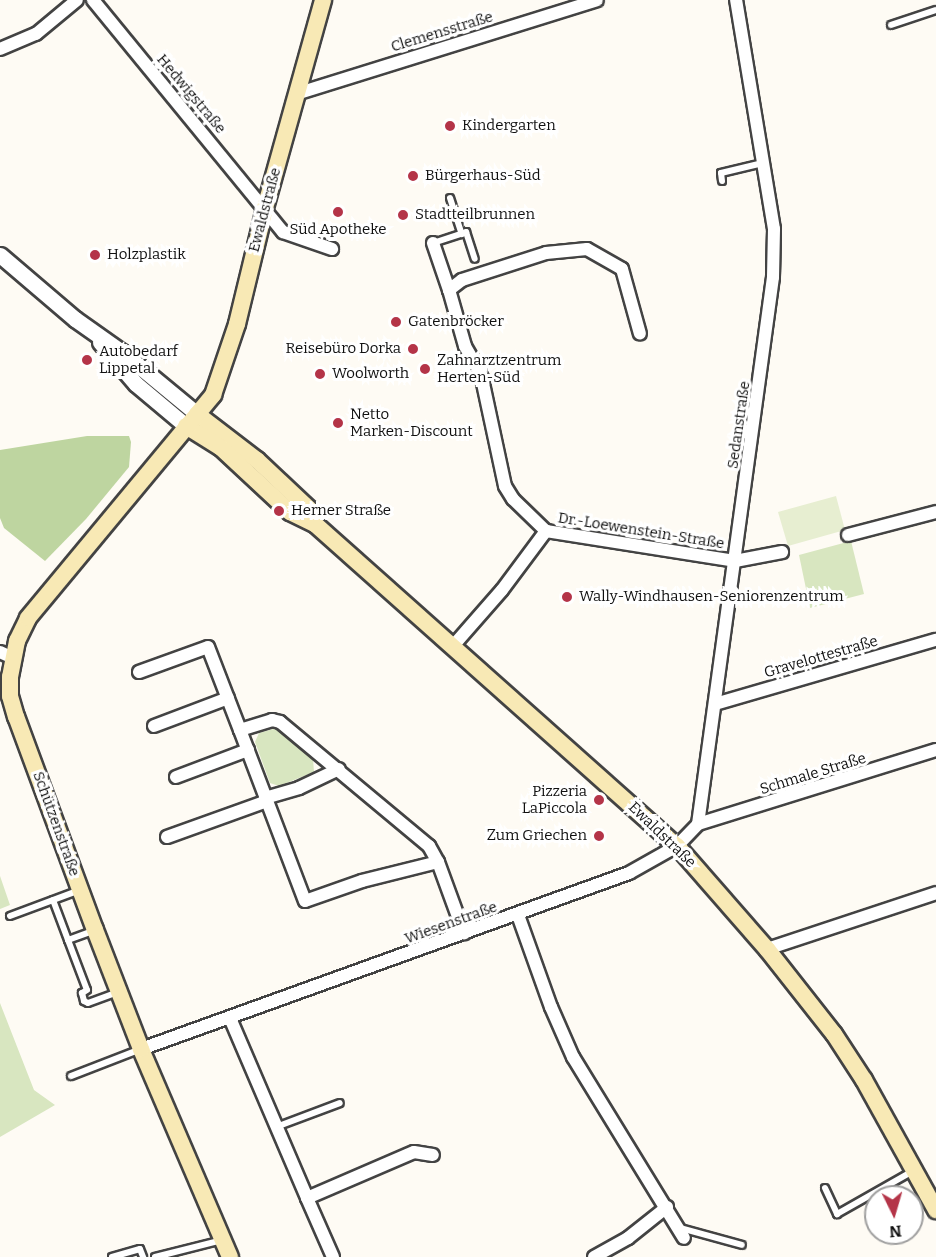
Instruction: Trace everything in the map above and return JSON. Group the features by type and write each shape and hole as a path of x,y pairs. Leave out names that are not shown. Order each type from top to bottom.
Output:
{"main road":[{"name":"Ewaldstraße","path":"323,0 265,208 237,324 213,395 191,420 257,460 309,509 315,524 677,846 767,949 834,1034 864,1080 936,1210"},
{"name":"Schützenstraße","path":"191,420 28,618 7,655 13,706 95,930 141,1049 230,1257"}],"street":[{"path":"0,49 36,34 77,0"},
{"name":"Hedwigstraße","path":"93,0 283,232 332,249"},
{"name":"Clemensstraße","path":"296,94 597,0"},
{"name":"Sedanstraße","path":"698,824 773,277 774,229 736,0"},
{"path":"433,243 465,346 481,374 505,486 513,499 546,531"},
{"path":"448,290 462,280 546,254 587,249 622,268 640,334"},
{"path":"0,255 94,335 122,352 191,420"},
{"path":"848,535 936,512"},
{"name":"Dr.-Loewenstein-Straße","path":"453,646 502,590 546,531 735,561 782,552"},
{"name":"Gravelottestraße","path":"715,704 936,640"},
{"path":"139,672 208,647 305,901 362,881 438,862"},
{"path":"154,726 228,698"},
{"path":"240,730 272,720 280,722 429,846 438,862 464,933"},
{"path":"176,777 248,750"},
{"name":"Schmale Straße","path":"698,824 936,750"},
{"path":"167,837 299,788 339,769"},
{"path":"677,846 698,824"},
{"name":"Wiesenstraße","path":"141,1049 518,915 629,873 677,846"},
{"path":"767,949 936,892"},
{"path":"518,915 551,1007 573,1058 682,1233"},
{"path":"230,1018 333,1257"},
{"path":"307,1198 414,1152 433,1155"},
{"path":"594,1257 628,1238 667,1207"}],"lane":[{"path":"891,25 936,10"},
{"path":"722,181 721,173 763,163"},
{"path":"450,198 462,234"},
{"path":"433,243 466,232 475,259"},
{"path":"10,916 81,890"},
{"path":"53,900 87,990 82,993 84,1001 88,1003 119,991"},
{"path":"68,940 95,930"},
{"path":"71,1076 141,1049"},
{"path":"276,1127 340,1103"},
{"path":"825,1188 837,1214 915,1170"},
{"path":"682,1233 742,1245"},
{"path":"155,1257 222,1240"},
{"path":"112,1257 140,1249 143,1257"}],"green space":[{"path":"87,436 129,436 131,442 129,467 86,519 45,561 4,528 0,518 0,450"},
{"path":"836,496 845,530 788,546 778,512"},
{"path":"851,541 864,594 810,608 799,555"},
{"path":"278,729 313,759 314,772 279,786 270,783 255,742 259,733"},
{"path":"0,876 10,905 0,909"},
{"path":"0,1003 34,1090 55,1105 0,1137"}],"place":[{"name":"Kindergarten","path":"450,126"},
{"name":"Bürgerhaus-Süd","path":"413,176"},
{"name":"Süd Apotheke","path":"338,212"},
{"name":"Stadtteilbrunnen","path":"403,215"},
{"name":"Holzplastik","path":"95,255"},
{"name":"Gatenbröcker","path":"396,322"},
{"name":"Reisebüro Dorka","path":"413,349"},
{"name":"Autobedarf Lippetal","path":"87,360"},
{"name":"Zahnarztzentrum Herten-Süd","path":"425,369"},
{"name":"Woolworth","path":"320,374"},
{"name":"Netto Marken-Discount","path":"338,423"},
{"name":"Herner Straße","path":"279,511"},
{"name":"Wally-Windhausen-Seniorenzentrum","path":"567,597"},
{"name":"Pizzeria LaPiccola","path":"599,800"},
{"name":"Zum Griechen","path":"599,836"}]}
